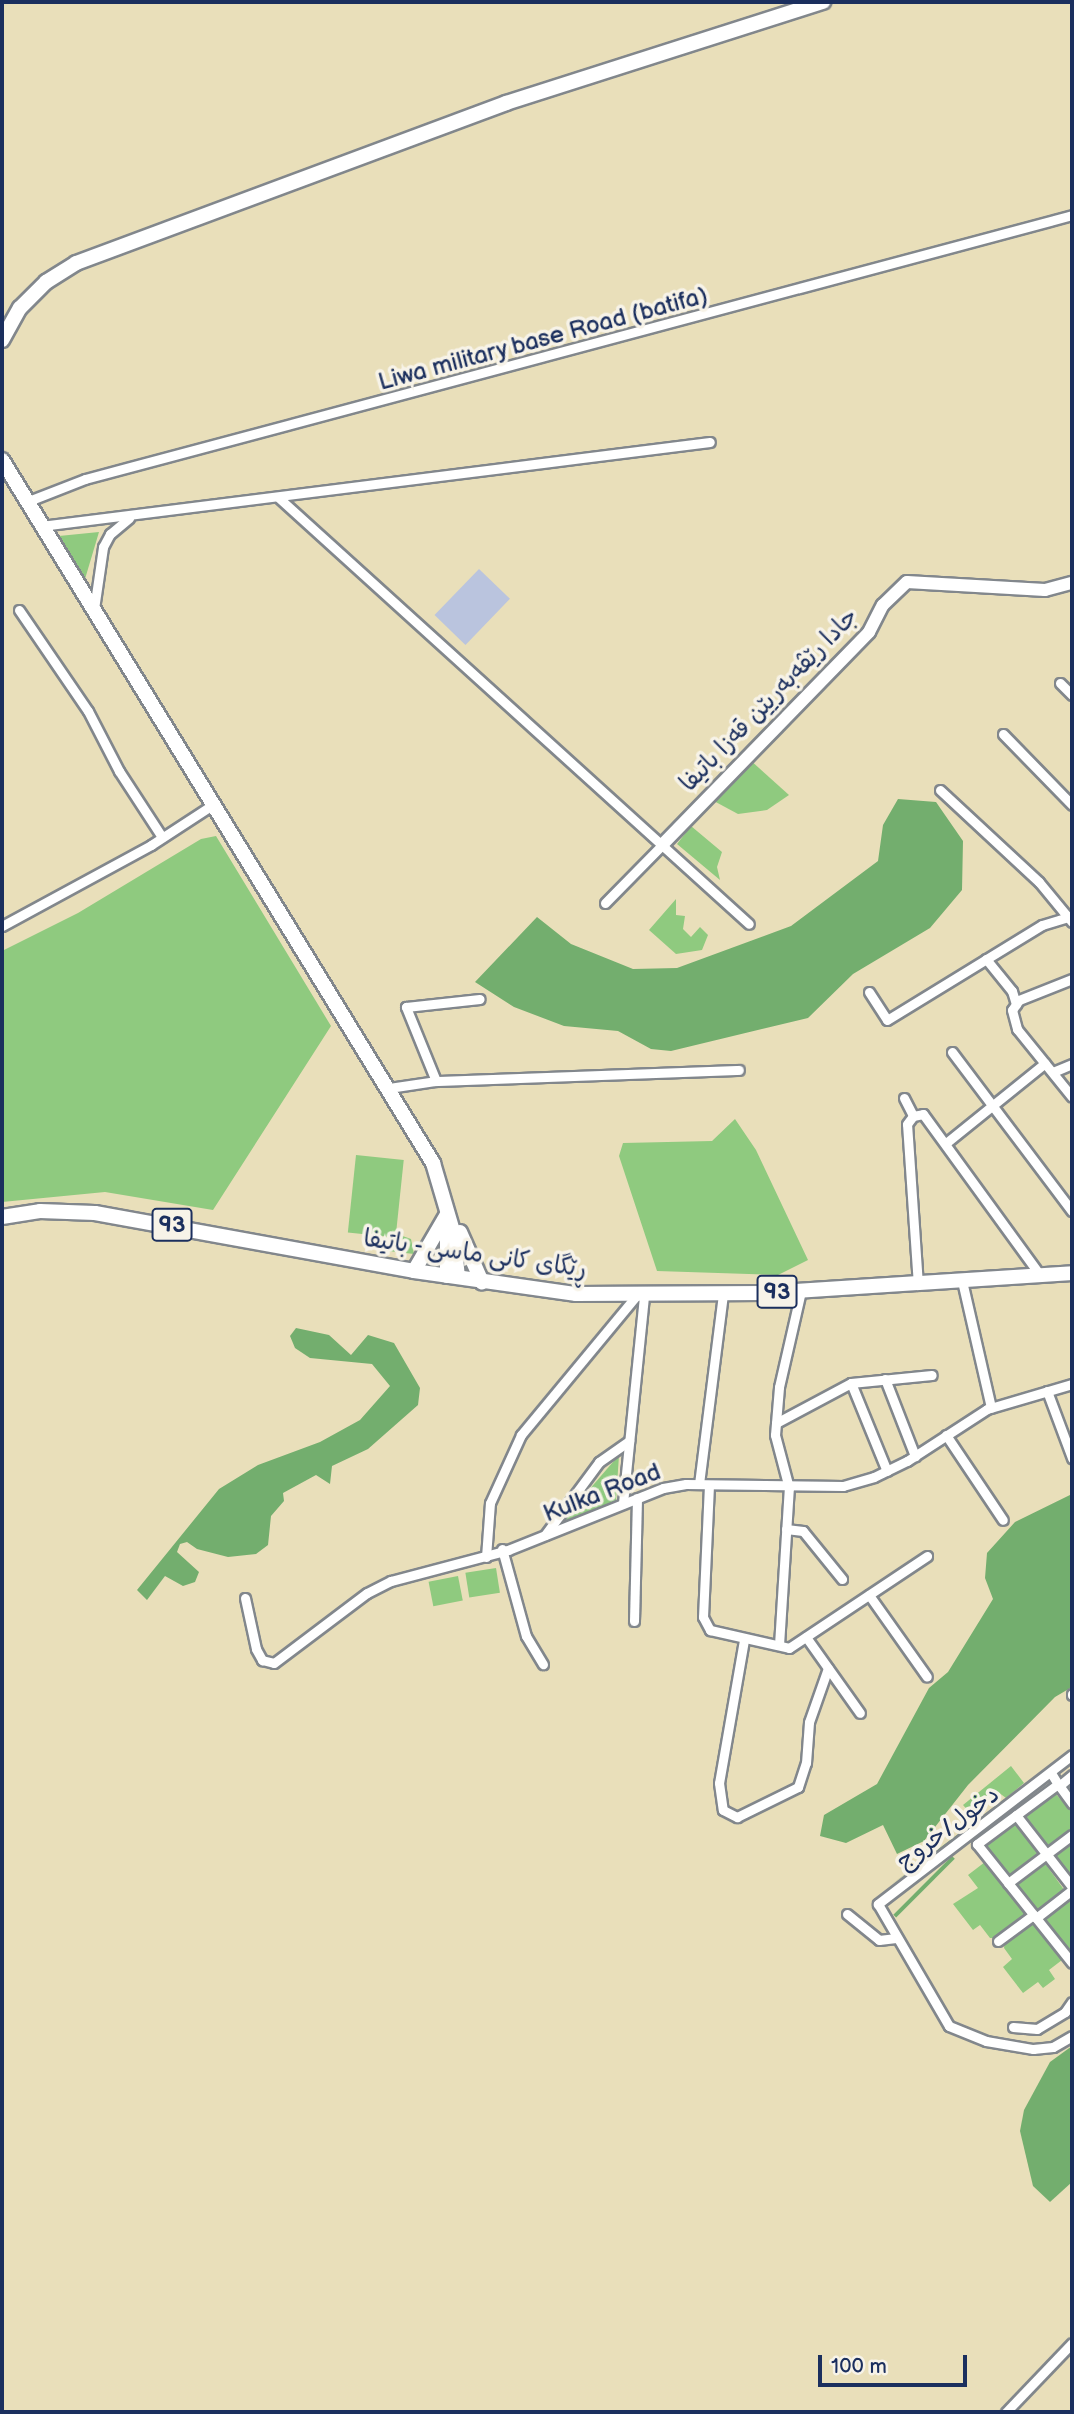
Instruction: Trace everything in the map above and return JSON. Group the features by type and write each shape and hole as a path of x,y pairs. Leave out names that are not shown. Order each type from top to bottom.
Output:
{"main road":[{"path":"2,340 20,308 46,282 76,263 506,103 823,2"},
{"path":"2,460 40,526 94,609 433,1163 447,1214 453,1277"},
{"name":"ڕێگای کانی ماسی - باتيفا","path":"2,1217 40,1211 96,1213 543,1292 723,1294 918,1285 1072,1273"},
{"path":"414,1271 447,1214"},
{"path":"447,1214 482,1282"}],"street":[{"name":"Liwa military base Road (batifa)","path":"26,502 92,477 1072,215"},
{"path":"40,526 710,442"},
{"path":"279,498 749,923"},
{"path":"94,609 103,547 110,534 132,516"},
{"name":"جادا رێڤه‌به‌ريێن قه‌زا باتيفا","path":"662,845 869,632 883,605 907,582 1045,590 1072,583"},
{"path":"19,610 88,711 119,771 162,837"},
{"path":"1060,682 1072,695"},
{"path":"1003,734 1072,805"},
{"path":"940,790 1072,918"},
{"path":"2,926 162,837 214,804"},
{"path":"605,903 662,845"},
{"path":"869,992 887,1020 1042,925 1072,918"},
{"path":"986,959 1012,991 1016,1004"},
{"path":"1072,979 1016,1004 1012,1010 1017,1029 1072,1097"},
{"path":"436,1081 406,1007 480,999"},
{"path":"952,1052 1072,1210"},
{"path":"946,1143 1045,1063"},
{"path":"1053,1072 1072,1065"},
{"path":"389,1088 436,1081 739,1069"},
{"path":"904,1098 914,1115"},
{"path":"918,1285 908,1124 914,1115 923,1114 1040,1275"},
{"path":"962,1281 991,1408"},
{"path":"779,1645 789,1488 776,1423 779,1387 801,1291"},
{"path":"699,1484 723,1294"},
{"path":"623,1503 640,1295"},
{"path":"486,1557 490,1503 521,1435 640,1295"},
{"path":"776,1423 851,1383 932,1375"},
{"path":"885,1379 915,1456"},
{"path":"851,1383 887,1471"},
{"name":"Kulka Road","path":"245,1598 256,1649 262,1660 274,1663 367,1593 391,1581 486,1557 663,1488 699,1484 789,1488 843,1486 887,1471 991,1408 1072,1384"},
{"path":"1047,1391 1072,1458"},
{"path":"946,1436 1003,1520"},
{"path":"544,1536 599,1462 629,1441"},
{"path":"709,1485 704,1625 744,1640 789,1648 927,1556"},
{"path":"634,1620 637,1498"},
{"path":"786,1528 803,1531 842,1579"},
{"path":"503,1550 526,1636 543,1664"},
{"path":"869,1595 927,1678"},
{"path":"806,1637 860,1713"},
{"path":"744,1640 719,1783 723,1810 737,1817 798,1787 806,1763 809,1722 828,1668"},
{"path":"1072,1755 1051,1773 1072,1803"},
{"name":"دخول/خروج","path":"896,1938 878,1904 1051,1773"},
{"path":"1072,1775 977,1844 1072,1963"},
{"path":"999,1941 1072,1888 1016,1815"},
{"path":"1008,1883 1072,1835"},
{"path":"847,1914 879,1940 896,1938 948,2026 963,2035 1043,2049 1072,2036"},
{"path":"1013,2027 1037,2029 1065,2012 1072,2003"},
{"path":"1006,2412 1072,2343"}],"shaded area":[{"path":"479,569 510,599 465,645 435,615"}],"green space":[{"path":"99,532 85,579 59,536"},
{"path":"749,759 789,795 767,810 738,814 712,800"},
{"path":"898,799 936,802 963,841 962,890 930,928 853,974 808,1018 671,1051 651,1049 618,1031 564,1026 514,1007 475,982 537,917 571,944 633,969 677,968 791,926 878,861 883,825"},
{"path":"691,826 722,852 717,867 720,880 677,844"},
{"path":"216,836 331,1026 213,1210 105,1192 2,1202 2,951 78,913 201,839"},
{"path":"676,899 676,915 685,916 683,929 691,937 700,927 708,935 702,950 676,954 649,930"},
{"path":"735,1119 756,1150 808,1260 778,1275 657,1271 619,1156 623,1143 712,1141"},
{"path":"356,1155 404,1160 396,1238 348,1233"},
{"path":"397,1234 411,1239 414,1254 388,1251 389,1239 396,1239"},
{"path":"296,1328 329,1335 351,1355 368,1335 394,1343 420,1388 418,1405 368,1449 332,1466 330,1484 316,1475 283,1493 284,1501 271,1516 268,1545 256,1554 228,1557 197,1549 187,1542 180,1544 177,1552 199,1572 195,1582 183,1586 165,1576 147,1600 137,1590 219,1489 258,1465 320,1442 360,1420 390,1386 372,1364 310,1358 295,1348 290,1336"},
{"path":"619,1455 616,1501 557,1527"},
{"path":"1072,1494 1072,1687 1055,1697 968,1785 924,1841 897,1854 883,1825 846,1843 820,1836 824,1815 877,1784 929,1688 948,1672 993,1599 985,1578 987,1553 1015,1522"},
{"path":"496,1568 500,1593 469,1598 465,1573"},
{"path":"458,1576 463,1601 433,1606 429,1582"},
{"path":"1011,1766 1024,1783 1006,1798 998,1792 971,1814 963,1805"},
{"path":"1054,1792 1072,1812 1072,1830 1053,1845 1047,1845 1024,1817"},
{"path":"1006,1798 1007,1800 892,1884"},
{"path":"1014,1822 1039,1855 1013,1875 1007,1875 985,1847"},
{"path":"1072,1840 1072,1881 1054,1857"},
{"path":"952,1856 955,1859 896,1918 893,1915"},
{"path":"985,1862 1028,1915 999,1938 990,1938 980,1925 973,1930 953,1904 978,1888 968,1875"},
{"path":"1044,1862 1065,1891 1038,1911 1016,1886"},
{"path":"1072,1896 1072,1957 1042,1921"},
{"path":"1032,1920 1062,1960 1049,1970 1055,1979 1043,1988 1038,1982 1023,1993 1003,1967 1012,1959 1004,1948 1005,1941"},
{"path":"1072,2046 1072,2182 1050,2202 1033,2186 1020,2131 1024,2110 1050,2062"}]}
